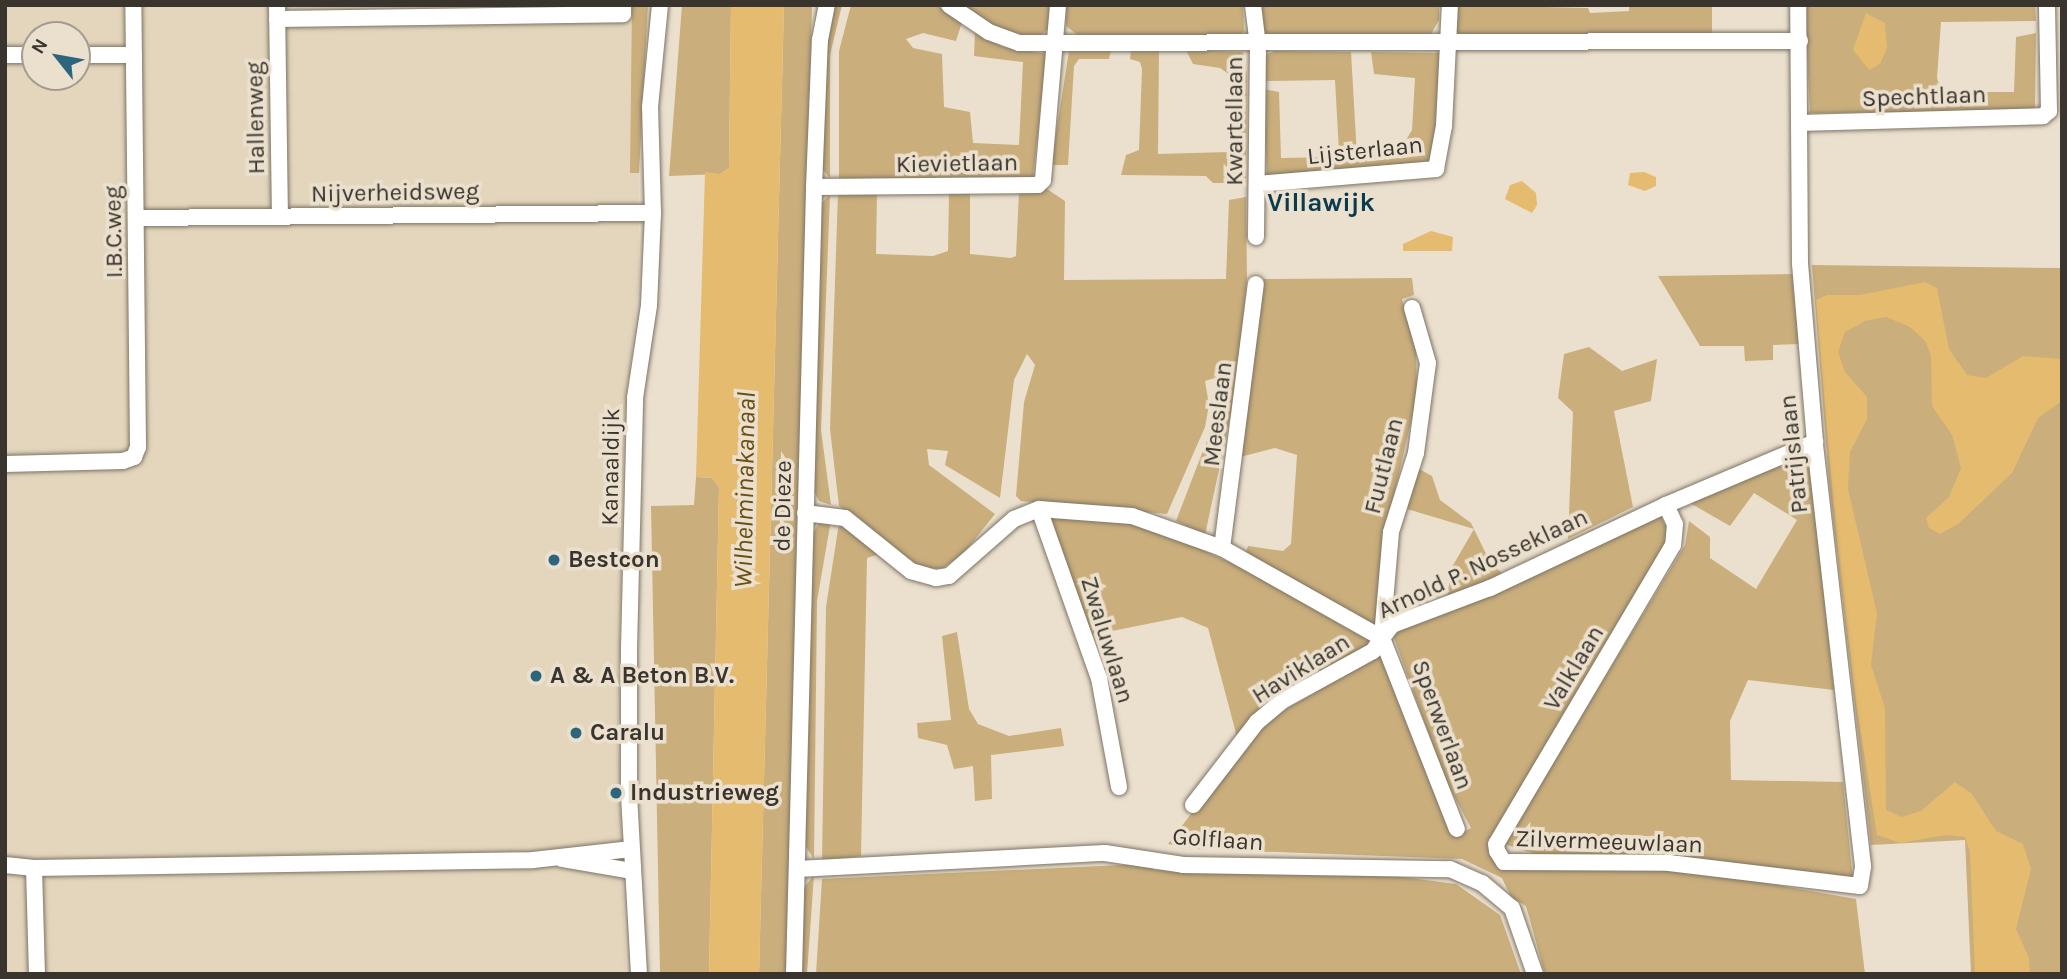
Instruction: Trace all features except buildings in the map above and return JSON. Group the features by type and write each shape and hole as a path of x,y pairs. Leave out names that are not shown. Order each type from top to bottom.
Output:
{"street":[{"name":"I.B.C.weg","path":"5,464 111,463 134,457 139,439 133,5"},
{"name":"Hallenweg","path":"280,217 277,12 623,14 623,5"},
{"name":"Kanaaldijk","path":"639,974 631,849 629,658 635,398 649,304 653,213 650,107 660,5"},
{"name":"de Dieze","path":"794,974 820,40 816,5"},
{"name":"de Dieze","path":"820,40 827,5"},
{"path":"948,5 1002,38 1058,42 1450,44 1800,41"},
{"path":"1058,5 1058,42"},
{"name":"Kwartellaan","path":"1253,5 1258,44 1256,237"},
{"path":"1450,5 1450,44"},
{"name":"Patrijslaan","path":"1798,5 1800,264 1815,442 1863,866 1860,886 1849,888"},
{"name":"Spechtlaan","path":"1799,123 2043,116 2049,111 2047,5"},
{"name":"Kievietlaan","path":"814,187 1038,185 1044,180 1058,42"},
{"name":"Lijsterlaan","path":"1257,184 1436,169 1444,126 1450,44"},
{"path":"91,55 134,55"},
{"name":"Nijverheidsweg","path":"138,218 653,213"},
{"name":"Meeslaan","path":"1222,548 1256,284"},
{"name":"Fuutlaan","path":"1382,638 1391,532 1416,453 1428,363 1412,308"},
{"name":"Arnold P. Nosseklaan","path":"1039,509 1132,516 1222,548 1382,638 1392,625 1490,588 1666,505 1815,442"},
{"name":"Valklaan","path":"1497,851 1496,844 1673,545 1675,524 1666,505"},
{"path":"805,513 845,518 911,571 936,578 949,576 1014,519 1039,509"},
{"name":"Zwaluwlaan","path":"1039,509 1099,678 1119,787"},
{"name":"Haviklaan","path":"1193,805 1257,722 1282,701 1373,651 1382,638"},
{"name":"Sperwerlaan","path":"1382,638 1457,829"},
{"path":"5,865 34,868 562,859 631,849"},
{"name":"Zilvermeeuwlaan","path":"1497,851 1504,862 1669,863 1849,888"},
{"name":"Golflaan","path":"797,869 1105,853 1183,865 1450,869 1482,883 1511,908 1535,974"},
{"path":"562,859 632,872"},
{"path":"34,868 37,974"}],"shaded area":[{"path":"5,5 637,5 639,280 624,431 618,735 626,974 5,974"},
{"path":"632,5 648,5 639,173 630,173"},
{"path":"682,5 731,5 729,168 720,174 669,176"},
{"path":"784,5 812,5 791,869 787,974 759,974"},
{"path":"831,5 842,5 830,55 830,178 822,169 825,56"},
{"path":"851,5 936,5 962,22 956,41 923,33 906,39 913,48 942,54 944,107 970,112 973,143 1019,145 1023,62 974,56 975,30 1003,47 1047,54 1033,177 839,180 839,51"},
{"path":"958,5 1052,5 1050,28 1039,36 1007,35"},
{"path":"1065,5 1243,5 1244,32 1239,35 1079,36 1066,26"},
{"path":"1258,5 1439,5 1439,20 1431,34 1419,37 1268,35 1261,33"},
{"path":"1453,5 1588,8 1590,13 1629,11 1629,7 1712,5 1712,35 1464,37 1456,31"},
{"path":"1805,5 2035,5 2036,21 1941,22 1937,78 1942,92 2014,92 2016,37 2036,33 2035,111 1810,113"},
{"path":"1111,50 1109,59 1079,59 1074,66 1068,165 1051,165 1069,51"},
{"path":"1131,50 1159,50 1158,154 1229,152 1230,75 1220,68 1193,64 1186,50 1243,52 1247,74 1246,183 1213,183 1206,176 1121,175 1126,155 1139,150 1142,69 1140,62 1130,59"},
{"path":"1274,51 1351,52 1357,156 1400,150 1412,130 1415,78 1374,74 1371,52 1440,53 1445,58 1430,162 1267,175 1263,89 1279,92 1281,158 1337,157 1339,152 1335,80 1263,81 1264,56"},
{"path":"1047,189 1065,201 1064,280 1226,279 1229,200 1246,197 1247,279 1236,390 1205,535 1176,521 1214,422 1220,388 1218,377 1205,381 1209,405 1205,427 1167,514 1021,501 1016,496 1024,402 1035,365 1027,354 1014,380 1000,498 945,465 948,451 927,449 929,465 995,514 964,553 943,568 920,570 839,506 830,429 838,193 877,192 876,254 933,256 948,251 949,193 970,193 970,254 1011,258 1016,256 1019,192"},
{"path":"830,194 821,430 831,505 819,501 813,489 821,204"},
{"path":"1812,265 2062,268 2062,974 1971,974 1965,840 1871,845 1829,481"},
{"path":"1792,274 1799,344 1773,345 1773,360 1745,361 1744,346 1700,346 1658,276"},
{"path":"1412,278 1414,295 1402,299 1416,348 1417,395 1394,495 1376,627 1245,555 1248,546 1283,551 1291,544 1297,455 1275,448 1240,457 1263,279"},
{"path":"1589,347 1622,371 1657,359 1651,401 1614,411 1633,507 1568,539 1573,412 1558,398 1564,354"},
{"path":"1806,451 1810,454 1834,690 1748,680 1730,721 1731,780 1843,782 1853,881 1552,859 1504,844 1685,545 1689,521 1710,537 1710,558 1756,589 1797,520 1754,493 1730,526 1690,503"},
{"path":"1419,469 1432,476 1440,500 1471,523 1474,529 1407,509"},
{"path":"696,477 712,478 719,487 709,974 660,974 651,506 694,505"},
{"path":"1048,516 1150,526 1253,573 1373,643 1237,737 1208,628 1182,617 1092,635"},
{"path":"1660,516 1668,529 1665,548 1493,838 1497,863 1510,870 1617,865 1726,876 1856,899 1865,974 1545,974 1526,906 1511,897 1502,878 1462,859 1195,849 1168,844 1260,724 1383,653 1431,786 1458,835 1471,828 1445,779 1392,632"},
{"path":"831,520 817,601 814,859 804,844 812,535 819,523"},
{"path":"839,523 882,553 867,558 861,856 822,861 826,607"},
{"path":"1474,529 1490,562 1503,574 1447,597 1452,567"},
{"path":"957,632 969,709 978,724 1009,736 1061,728 1064,746 991,755 992,799 975,801 973,766 954,769 947,745 918,738 917,723 951,720 942,636"},
{"path":"1143,864 1155,870 1395,876 1456,884 1500,915 1521,974 816,974 822,879"},
{"path":"814,875 807,974 801,974 803,889"}],"water":[{"name":"Wilhelminakanaal","path":"731,5 784,5 759,974 709,974 719,487 712,478 696,477 705,172 720,174 729,168"},
{"path":"1866,13 1885,23 1887,48 1880,64 1869,70 1853,50"},
{"path":"1644,172 1656,177 1656,186 1645,191 1628,185 1630,173"},
{"path":"1522,181 1536,193 1537,205 1532,213 1505,199 1510,185"},
{"path":"1431,231 1453,237 1452,251 1403,251 1403,244"},
{"path":"1925,282 1937,288 1949,349 1967,375 1986,378 2023,356 2062,359 2062,401 2038,418 2012,473 1958,524 1940,534 1929,528 1926,518 1949,497 1961,468 1952,435 1932,406 1931,356 1926,342 1910,327 1886,317 1865,321 1845,332 1838,352 1845,372 1867,397 1867,419 1850,452 1848,489 1877,613 1871,665 1885,708 1886,810 1901,817 1921,811 1955,782 1972,794 1996,831 2023,844 2031,869 2016,929 2029,958 2030,974 1975,974 1970,852 1965,837 1946,835 1900,843 1877,835 1856,702 1840,577 1816,300 1827,295 1860,295"}],"place":[{"name":"Bestcon","path":"554,560"},
{"name":"A & A Beton B.V.","path":"536,676"},
{"name":"Caralu","path":"576,733"},
{"name":"Industrieweg","path":"616,793"}],"district":[{"name":"Villawijk","path":"1321,203"}]}
